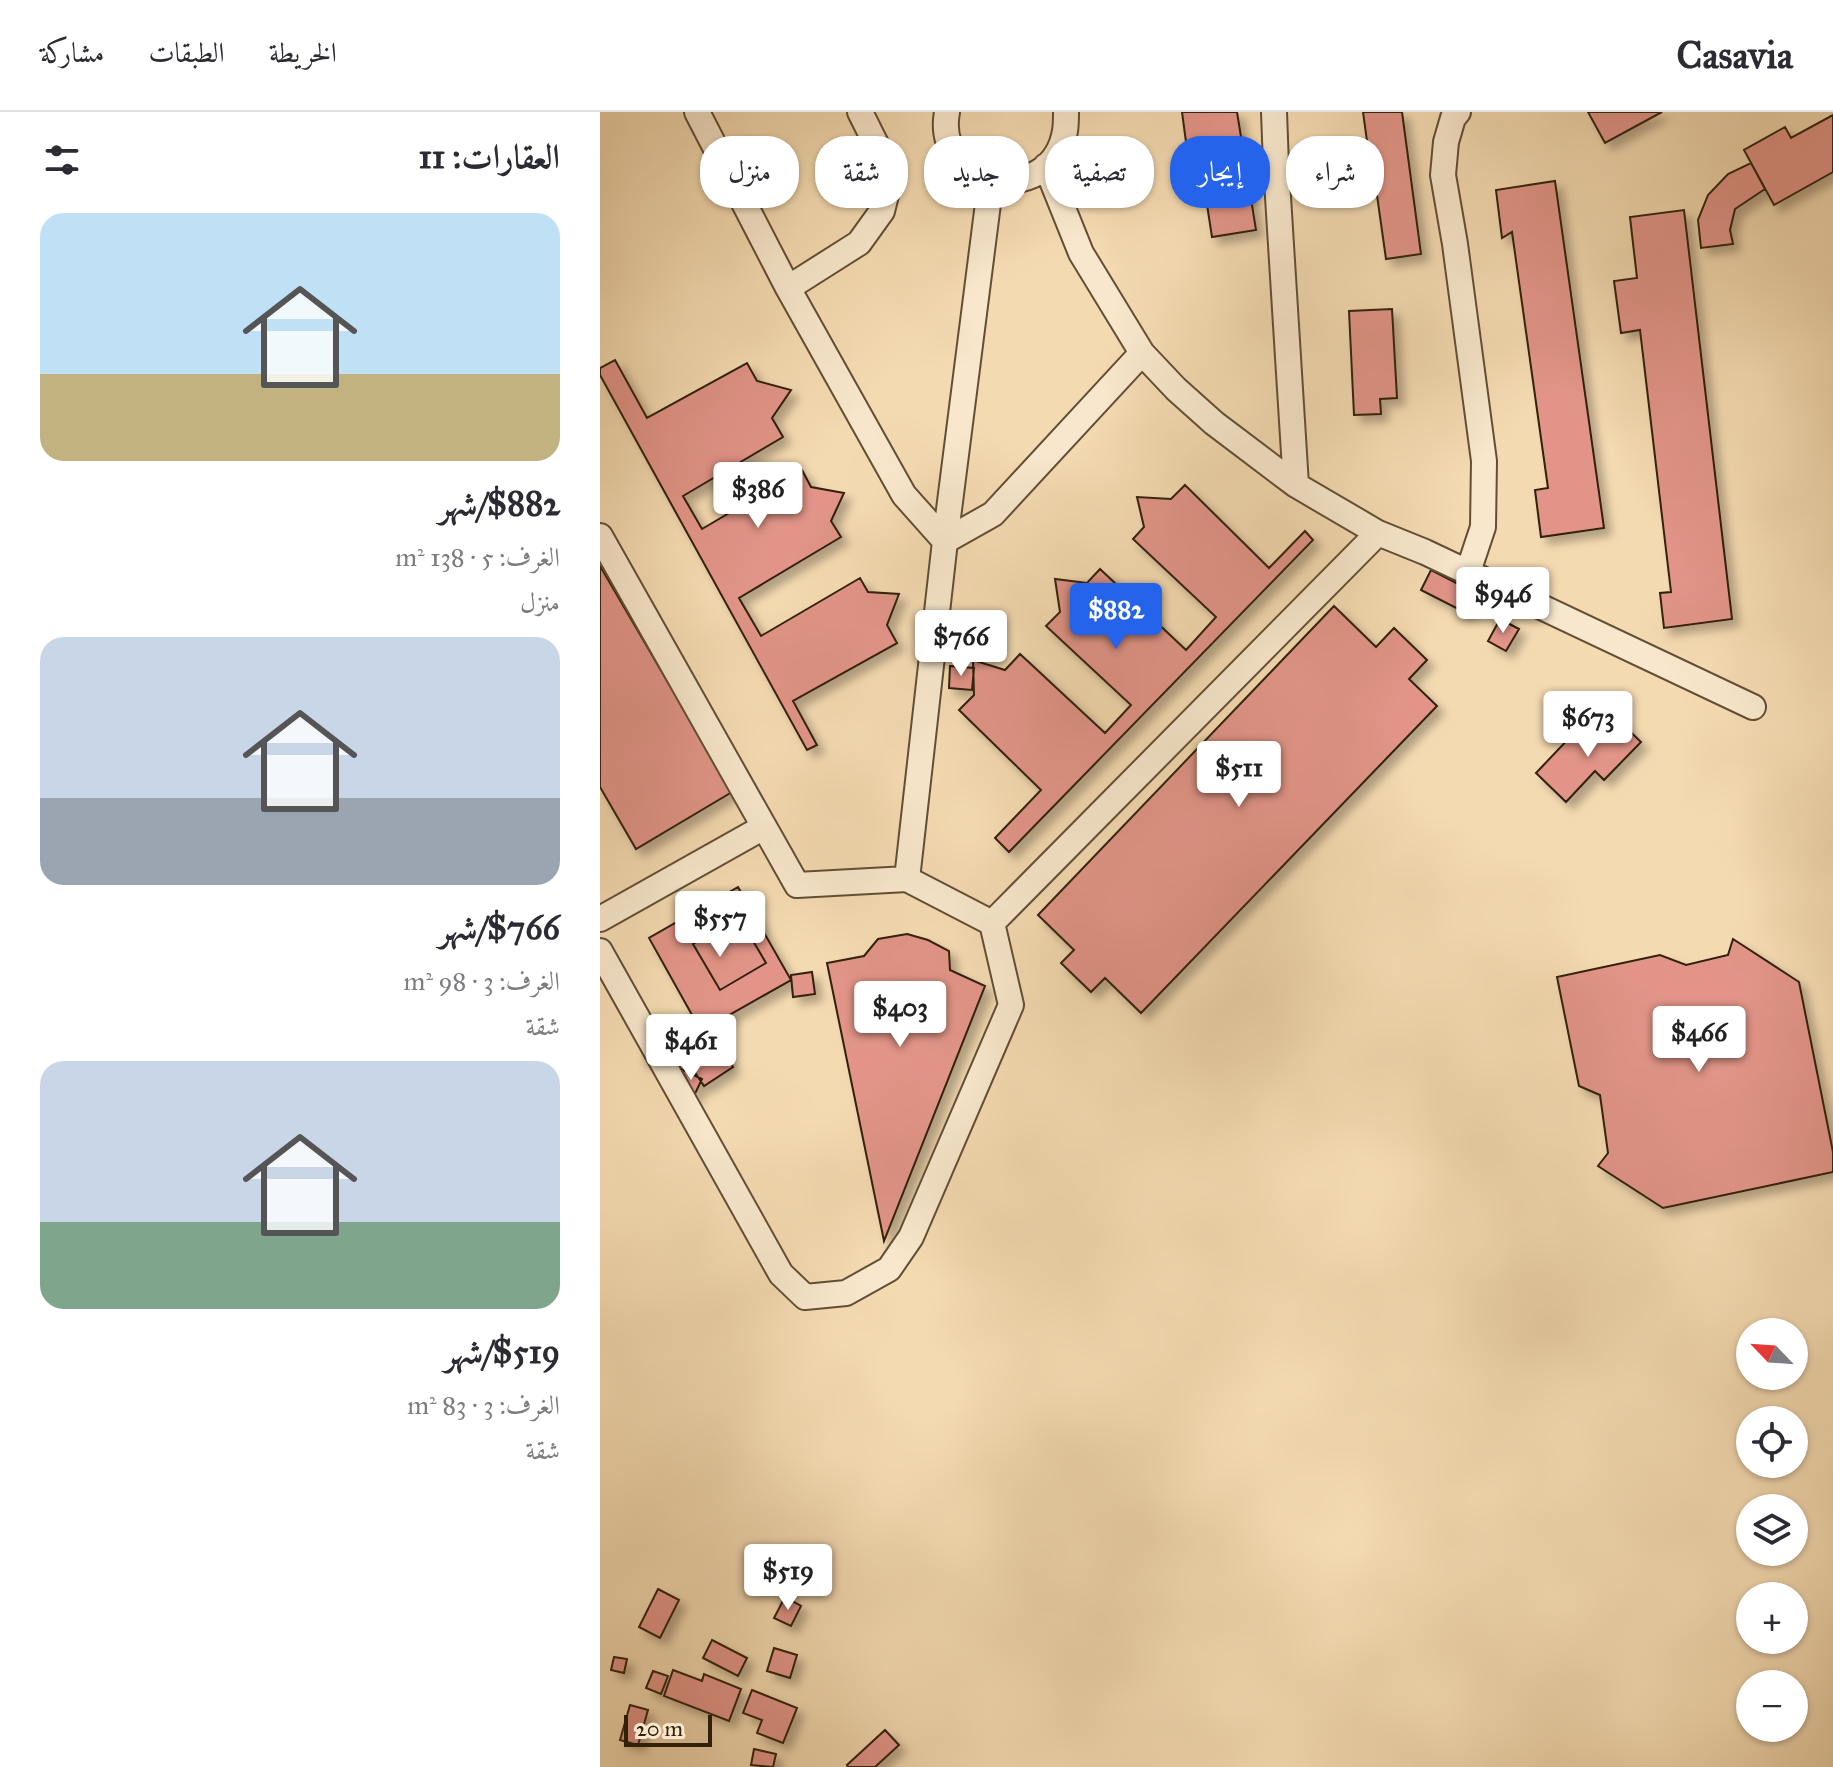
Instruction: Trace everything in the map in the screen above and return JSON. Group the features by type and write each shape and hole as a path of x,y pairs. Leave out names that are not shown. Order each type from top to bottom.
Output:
{"street":[{"path":"697,112 788,288 904,495 945,541"},
{"path":"788,288 859,243 882,211 890,179 860,112"},
{"path":"947,112 948,136"},
{"path":"1064,136 1066,112"},
{"path":"1274,112 1296,485"},
{"path":"1458,112 1453,118 1446,142 1443,175 1484,461 1483,527 1468,572"},
{"path":"907,879 945,541 987,208"},
{"path":"1063,208 1081,253 1142,353 1214,423 1296,485 1378,533 1425,552 1753,707"},
{"path":"945,541 993,514 1142,353"},
{"path":"992,923 1378,533"},
{"path":"600,536 797,885 907,879 992,923 1011,1005 911,1237 889,1269 846,1293 805,1297 781,1274 600,951"},
{"path":"600,919 764,827"}],"building":[{"path":"1182,112 1237,112 1241,136 1185,136"},
{"path":"1363,112 1402,112 1421,254 1386,259 1379,208 1384,208 1384,136 1366,136"},
{"path":"1588,112 1662,112 1605,143"},
{"path":"1833,115 1833,172 1774,205 1744,150 1785,127 1791,138"},
{"path":"1751,163 1765,189 1735,209 1730,230 1733,244 1701,248 1698,220 1708,195 1728,174"},
{"path":"1555,181 1604,528 1541,537 1535,490 1548,488 1512,232 1502,238 1496,190"},
{"path":"1208,208 1252,208 1256,230 1212,237"},
{"path":"1684,210 1732,619 1664,628 1660,593 1671,592 1640,330 1621,333 1614,281 1637,278 1630,217"},
{"path":"1392,309 1397,398 1380,399 1381,414 1354,415 1349,311"},
{"path":"615,360 647,418 747,363 757,381 791,390 772,418 783,437 683,496 702,529 802,470 811,487 844,493 831,521 841,537 739,598 761,636 860,578 868,592 899,594 887,625 897,643 793,701 817,745 807,750 600,375 600,368"},
{"path":"1185,485 1269,568 1305,531 1313,540 1009,852 995,838 1041,790 959,710 974,695 973,660 1005,670 1020,654 1105,733 1131,705 1046,626 1060,612 1055,579 1087,583 1100,569 1186,650 1216,617 1133,539 1144,527 1137,497 1171,499"},
{"path":"600,566 732,792 636,849 600,787"},
{"path":"1431,570 1476,593 1466,613 1421,590"},
{"path":"1334,606 1376,647 1394,628 1427,660 1409,679 1437,706 1141,1013 1105,978 1091,992 1061,963 1074,950 1038,915"},
{"path":"1500,619 1519,629 1506,651 1488,641"},
{"path":"950,666 974,668 972,690 949,688"},
{"path":"1614,716 1641,742 1604,780 1595,771 1566,802 1536,773 1572,735 1585,746"},
{"path":"738,887 791,980 701,1031 649,938"},
{"path":"739,917 766,963 720,990 693,944"},
{"path":"907,934 949,951 950,970 985,986 884,1241 827,963 864,956 878,939"},
{"path":"1733,939 1799,982 1833,1152 1833,1172 1663,1208 1598,1166 1608,1153 1600,1095 1579,1086 1557,977 1660,955 1686,965 1728,955"},
{"path":"812,972 815,994 793,997 791,975"},
{"path":"721,1049 733,1067 704,1086 692,1068"},
{"path":"679,1068 702,1079 693,1098"},
{"path":"658,1589 679,1600 660,1638 639,1627"},
{"path":"785,1597 801,1606 791,1626 774,1618"},
{"path":"712,1640 747,1658 738,1676 703,1658"},
{"path":"774,1648 797,1655 790,1678 767,1671"},
{"path":"614,1657 627,1659 624,1673 611,1670"},
{"path":"673,1670 702,1681 704,1674 741,1689 729,1721 664,1696"},
{"path":"653,1671 668,1676 661,1694 646,1688"},
{"path":"752,1690 797,1708 783,1743 757,1733 762,1720 743,1713"},
{"path":"630,1705 648,1710 638,1745 620,1740"},
{"path":"885,1730 899,1745 875,1767 848,1767 847,1765"},
{"path":"754,1749 776,1754 773,1767 751,1765"}]}
